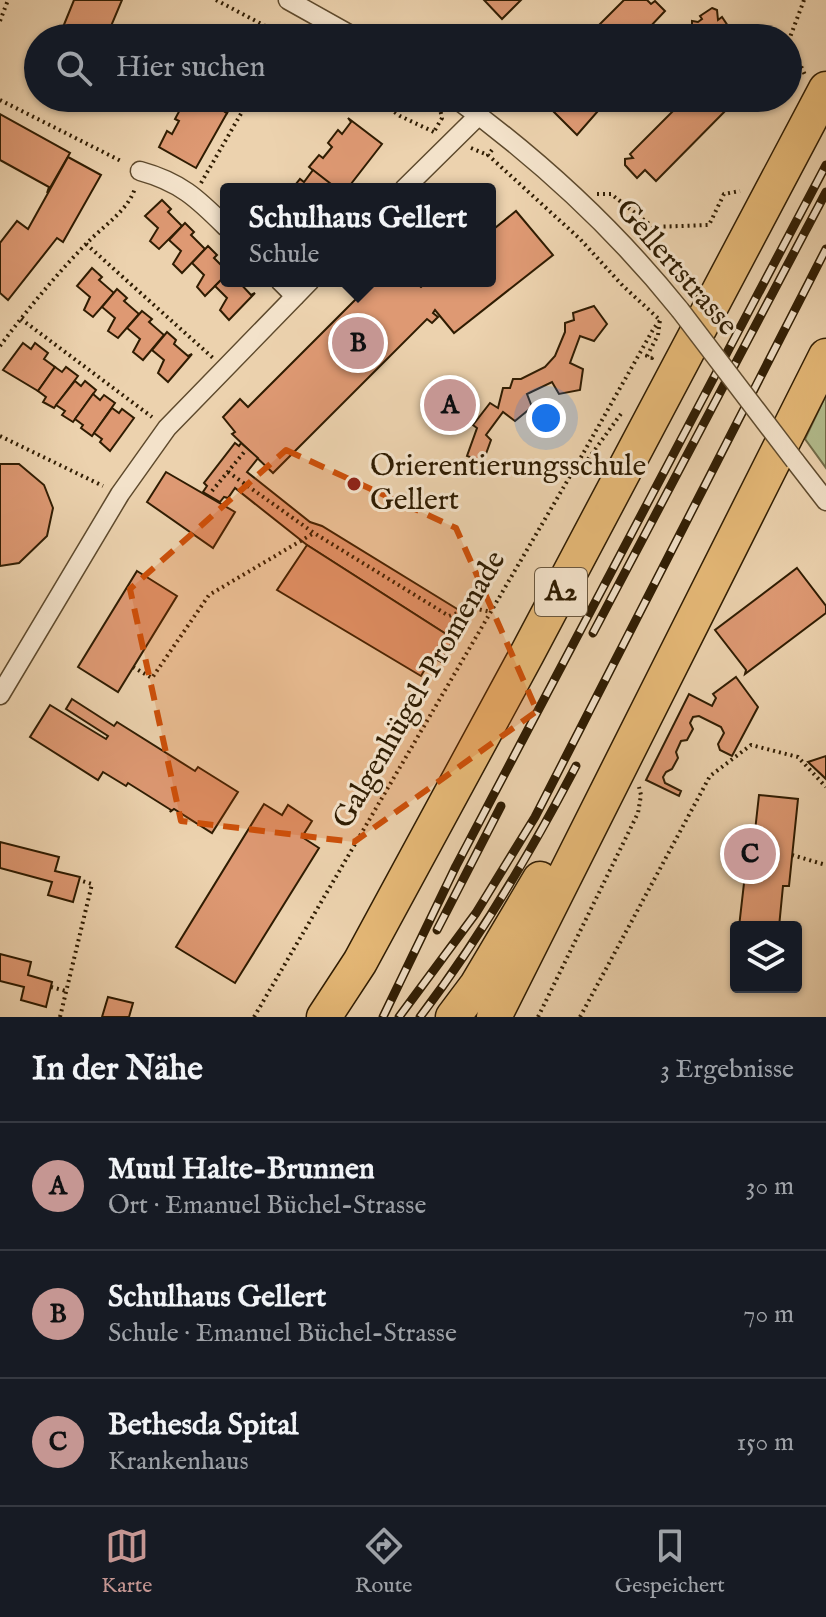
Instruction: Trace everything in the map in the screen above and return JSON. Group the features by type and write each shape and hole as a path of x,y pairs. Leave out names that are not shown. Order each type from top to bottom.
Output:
{"highway":[{"name":"A2","path":"341,1017 360,962 817,85"},
{"path":"494,1017 826,356"},
{"path":"453,1017 477,985 526,904 583,799 630,747"},
{"path":"324,1017 360,962"}],"street":[{"path":"288,0 331,24"},
{"name":"Gellertstrasse","path":"472,112 574,195 622,243 678,308 826,501"},
{"path":"410,183 479,115"},
{"path":"140,171 168,179 195,195 220,221"},
{"path":"286,287 295,296"},
{"path":"0,695 8,661 167,428 304,287"}],"path":[{"path":"0,21 8,0"},
{"path":"216,0 261,24"},
{"path":"795,24 804,0"},
{"path":"802,61 817,85"},
{"path":"0,100 140,171 132,200 86,244 0,346"},
{"path":"195,195 242,112"},
{"path":"394,112 488,155"},
{"path":"434,132 444,112"},
{"path":"574,195 611,194 653,227 709,225 724,194 742,191 754,208"},
{"path":"86,244 224,367"},
{"name":"Galgenhügel-Promenade","path":"254,1017 660,320 678,308"},
{"path":"20,319 167,428"},
{"path":"658,347 652,358 647,356 658,335 660,320"},
{"path":"0,436 120,494"},
{"path":"212,491 245,451"},
{"path":"228,472 314,533 449,616 463,611 464,606 491,612"},
{"path":"133,667 152,678 209,595 314,533"},
{"path":"580,1017 710,776 751,745 798,757 826,787"},
{"path":"792,855 826,865"},
{"path":"60,1017 92,884 79,880"},
{"path":"51,987 66,991"}],"highlighted area":[{"path":"286,450 456,528 537,711 354,842 181,821 130,589"}],"green space":[{"path":"826,395 826,468 805,439"}],"building":[{"path":"74,0 122,0 112,24 64,24"},
{"path":"484,0 521,0 502,19"},
{"path":"624,0 647,0 651,4 655,1 665,11 653,24 600,24"},
{"path":"712,8 717,10 718,20 722,17 727,24 692,24 692,21 702,19 700,16"},
{"path":"179,112 227,113 196,168 159,147 167,131 172,134 179,121 175,119"},
{"path":"554,112 597,112 577,135"},
{"path":"672,112 724,112 656,181 645,170 637,178 625,165 625,159 633,158 630,154"},
{"path":"0,114 70,153 47,193 49,187 0,160"},
{"path":"348,118 382,144 352,183 328,183 309,167 319,155 323,158 332,147 328,143 338,130 342,134 351,122"},
{"path":"68,157 101,175 63,242 57,238 8,300 0,293 0,243 17,221 28,229"},
{"path":"313,170 330,183 297,183 300,179 304,182"},
{"path":"162,200 171,209 168,212 182,226 159,249 150,241 158,228 145,216"},
{"path":"516,211 553,255 454,333 435,310 433,313 438,317 432,323 427,319 273,473 232,434 235,432 223,417 240,399 248,407 368,287 496,287 496,227"},
{"path":"185,223 194,232 191,235 205,249 182,273 173,264 181,251 169,240"},
{"path":"208,246 217,255 214,258 220,264 220,281 205,296 197,287 204,275 192,263"},
{"path":"92,268 102,277 99,280 114,293 93,317 84,310 90,297 77,286"},
{"path":"220,281 220,287 244,287 251,295 255,293 229,320 220,310 227,298 215,286"},
{"path":"117,289 127,298 124,301 139,314 118,338 108,331 115,318 102,307"},
{"path":"594,306 607,324 594,341 580,336 570,363 583,369 580,390 559,394 552,382 527,394 532,407 515,421 503,412 486,435 491,440 483,462 467,456 477,428 473,425 490,403 498,408 503,388 510,388 513,379 521,379 545,367 555,356 565,332 565,323 574,320 573,313"},
{"path":"142,311 164,335 143,360 133,352 140,339 127,328"},
{"path":"167,332 176,340 174,344 188,356 192,354 168,382 158,373 164,360 152,350"},
{"path":"23,343 31,349 35,343 48,353 44,359 55,367 38,391 3,370"},
{"path":"55,367 62,372 66,367 78,376 54,408 43,402 46,397 38,391"},
{"path":"75,381 81,386 85,381 96,390 73,422 62,415 65,411 56,405"},
{"path":"93,394 100,400 104,395 115,403 92,436 75,419"},
{"path":"112,408 119,413 122,409 134,418 110,451 94,433"},
{"path":"235,443 239,446 241,443 258,458 247,472 310,522 322,526 467,615 441,662 432,657 446,634 307,545 235,488 228,498 224,497 220,502 203,492 207,486 204,483"},
{"path":"0,464 19,464 44,485 53,508 47,536 19,563 0,566"},
{"path":"166,472 235,512 213,548 147,502"},
{"path":"307,545 446,634 421,676 277,590"},
{"path":"797,568 826,606 826,613 745,674 746,670 715,630"},
{"path":"137,571 177,596 118,692 78,667"},
{"path":"736,677 758,707 732,756 720,750 718,744 724,733 721,727 699,716 693,717 690,723 693,729 687,740 681,741 676,752 678,758 663,777 665,783 681,791 679,796 646,780 689,694 712,706 716,698 713,694"},
{"path":"72,699 114,726 117,722 195,771 198,767 238,792 212,833 174,809 170,812 128,783 126,786 103,772 98,780 30,737 50,705 106,739 108,736 66,709"},
{"path":"826,756 826,779 808,762"},
{"path":"759,795 798,799 789,886 783,886 780,921 740,921 747,857 752,858"},
{"path":"264,804 282,815 288,805 312,821 302,837 319,848 235,983 176,947"},
{"path":"0,842 59,857 55,871 80,877 73,902 48,895 52,882 0,868"},
{"path":"0,954 31,962 28,975 52,982 46,1007 21,1000 24,987 0,981"},
{"path":"108,997 133,1003 129,1017 102,1017"}],"railway":[{"path":"383,1017 456,866 826,165"},
{"path":"593,633 826,192"},
{"path":"399,1017 476,913 535,817 826,249"},
{"path":"420,1017 503,895 576,766"},
{"path":"437,930 501,806"}],"place":[{"name":"Schulhaus Gellert","path":"358,343"},
{"name":"Muul Halte-Brunnen","path":"450,405"},
{"name":"Orierentierungsschule Gellert","path":"354,484"},
{"name":"Bethesda Spital","path":"750,854"}]}
